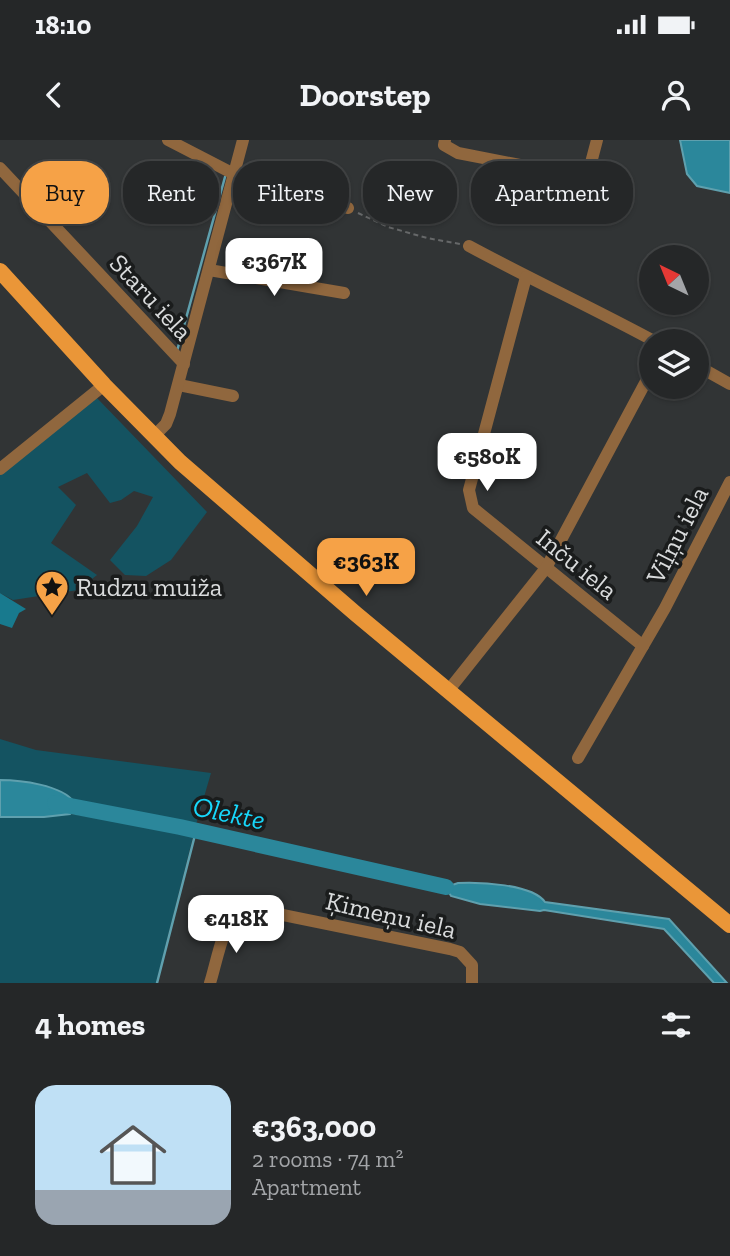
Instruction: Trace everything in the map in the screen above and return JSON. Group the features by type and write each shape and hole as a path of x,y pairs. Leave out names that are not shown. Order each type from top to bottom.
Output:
{"main road":[{"path":"0,271 104,385 154,436 231,507 730,925"}],"street":[{"path":"168,140 233,173"},
{"path":"237,161 243,140"},
{"path":"445,140 444,145 458,153 587,178 597,140"},
{"name":"Staru iela","path":"0,169 184,364"},
{"path":"154,436 166,424 178,385 233,178"},
{"path":"469,246 639,333"},
{"path":"209,270 344,293"},
{"name":"Inču iela","path":"526,277 469,490 473,508 643,646"},
{"path":"709,372 730,384"},
{"path":"0,469 104,385"},
{"path":"178,385 233,396"},
{"path":"448,691 546,568 639,394"},
{"name":"Viļņu iela","path":"578,758 643,646 730,482"},
{"name":"Ķimeņu iela","path":"210,983 229,923 236,912 253,909 460,952 472,965 472,983"}],"path":[{"path":"349,208 388,227 469,246"}],"shaded area":[{"path":"680,140 730,140 730,193 697,186 687,174"},
{"path":"96,397 207,512 171,560 146,576 125,575 110,560 137,526 153,497 134,491 121,500 110,503 87,473 58,487 76,505 51,543 97,575 78,590 13,600 0,593 0,473"},
{"path":"0,593 26,609 19,613 12,628 0,624"},
{"path":"0,739 36,750 211,773 195,828 74,802 60,791 40,785 0,780"},
{"path":"0,780 29,782 60,791 74,802 74,808 70,814 0,817"},
{"path":"70,814 194,833 156,983 0,983 0,817"},
{"path":"458,883 505,885 529,891 545,902 669,919 727,983 714,983 664,929 544,910 480,904 451,896 446,887"}],"waterway":[{"path":"177,351 225,177"},
{"name":"Olekte","path":"55,803 180,827 446,887"},
{"path":"157,983 196,831"}],"place":[{"name":"Rudzu muiža","path":"52,617"}]}
